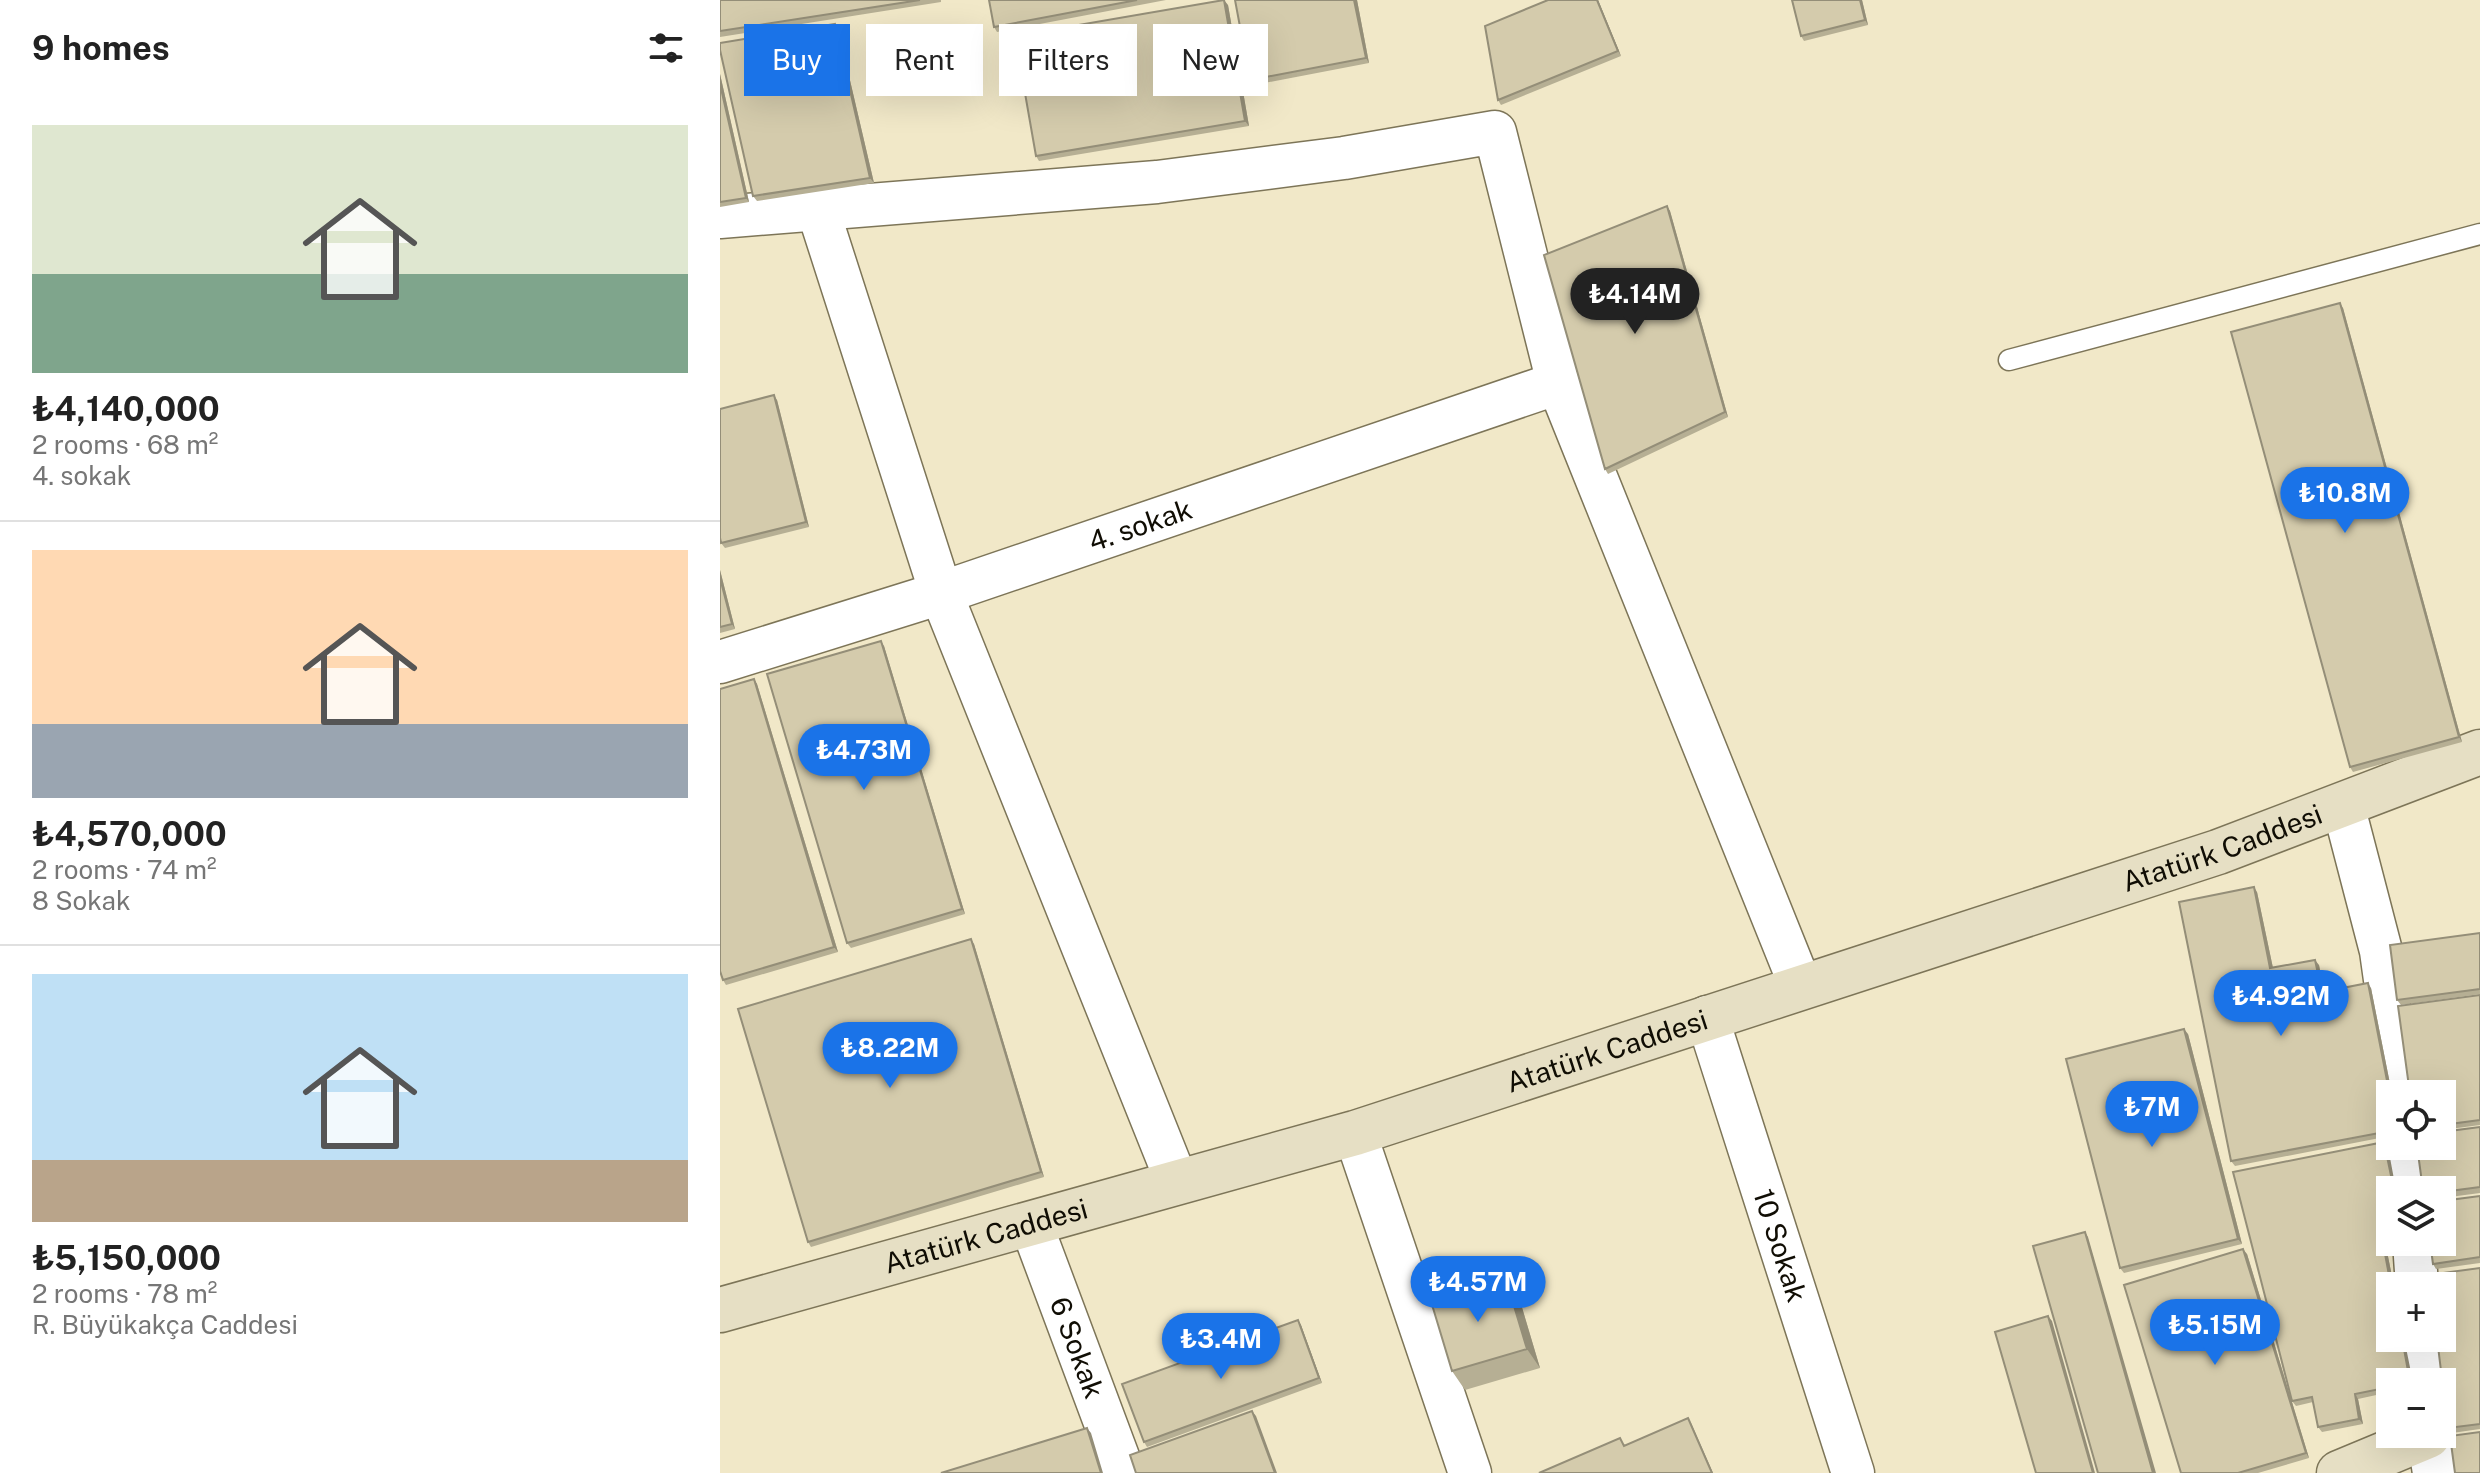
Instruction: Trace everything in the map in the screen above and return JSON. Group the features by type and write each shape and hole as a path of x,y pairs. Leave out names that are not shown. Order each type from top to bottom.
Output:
{"street":[{"path":"720,217 1157,182 1344,158 1495,132 1558,383 1801,987"},
{"path":"817,207 941,593 1177,1182"},
{"name":"4. sokak","path":"720,662 941,593 1558,383"},
{"name":"Atatürk Caddesi","path":"720,1310 1355,1133 2218,852 2480,752"},
{"path":"2343,805 2381,951 2399,1080"},
{"name":"10 Sokak","path":"1707,1017 1853,1473"},
{"path":"1355,1133 1470,1473"},
{"name":"6 Sokak","path":"1031,1224 1124,1473"},
{"path":"2339,1473 2430,1448"}],"lane":[{"path":"2009,360 2480,234"}],"building":[{"path":"720,0 920,0 765,24 744,24 744,27 720,31"},
{"path":"989,0 1137,0 999,24 994,27"},
{"path":"1224,0 1228,24 1153,24 1153,96 1241,96 1245,121 1036,156 1026,96 1137,96 1137,24 1085,24"},
{"path":"1235,0 1354,0 1366,58 1268,77 1268,24 1240,24"},
{"path":"1548,0 1597,0 1618,51 1498,100 1485,26"},
{"path":"1792,0 1860,0 1865,20 1801,36"},
{"path":"744,39 744,96 850,96 850,90 870,178 753,196 720,43"},
{"path":"720,84 746,198 720,202"},
{"path":"1667,206 1725,412 1605,469 1544,255"},
{"path":"2340,303 2459,737 2350,767 2231,332"},
{"path":"774,395 806,522 721,543 720,409"},
{"path":"720,578 732,624 720,627"},
{"path":"881,641 962,909 847,943 767,674"},
{"path":"754,679 834,947 723,980 720,971 720,689"},
{"path":"2254,887 2270,968 2315,960 2322,992 2368,983 2387,1080 2376,1080 2376,1134 2231,1161 2179,902"},
{"path":"2480,933 2480,989 2397,1000 2390,945"},
{"path":"971,939 1041,1172 808,1242 738,1009"},
{"path":"2480,995 2480,1120 2456,1123 2456,1080 2408,1080 2398,1006"},
{"path":"2184,1029 2238,1239 2120,1268 2066,1059"},
{"path":"2480,1127 2480,1187 2456,1190 2456,1176 2421,1176 2419,1160 2456,1160 2456,1130"},
{"path":"2376,1144 2376,1160 2388,1160 2391,1176 2376,1176 2376,1256 2385,1256 2388,1272 2376,1272 2376,1352 2405,1352 2407,1368 2376,1368 2376,1390 2355,1394 2359,1419 2318,1427 2312,1397 2292,1401 2233,1172"},
{"path":"2480,1196 2480,1257 2433,1264 2432,1256 2456,1256 2456,1199"},
{"path":"2085,1232 2153,1473 2098,1473 2033,1246"},
{"path":"2243,1249 2306,1453 2238,1473 2181,1473 2124,1285"},
{"path":"2480,1268 2480,1424 2456,1427 2456,1368 2441,1368 2439,1352 2456,1352 2456,1272 2450,1272"},
{"path":"1505,1276 1527,1349 1452,1371 1430,1298"},
{"path":"2048,1316 2093,1473 2036,1473 1995,1332"},
{"path":"1298,1320 1319,1378 1144,1442 1122,1384"},
{"path":"1252,1411 1275,1473 1136,1473 1130,1455"},
{"path":"1688,1418 1712,1473 1539,1473 1620,1438 1624,1446"},
{"path":"1087,1428 1101,1473 941,1473"},
{"path":"2480,1432 2480,1473 2455,1473 2452,1448 2456,1448 2456,1435"}]}
